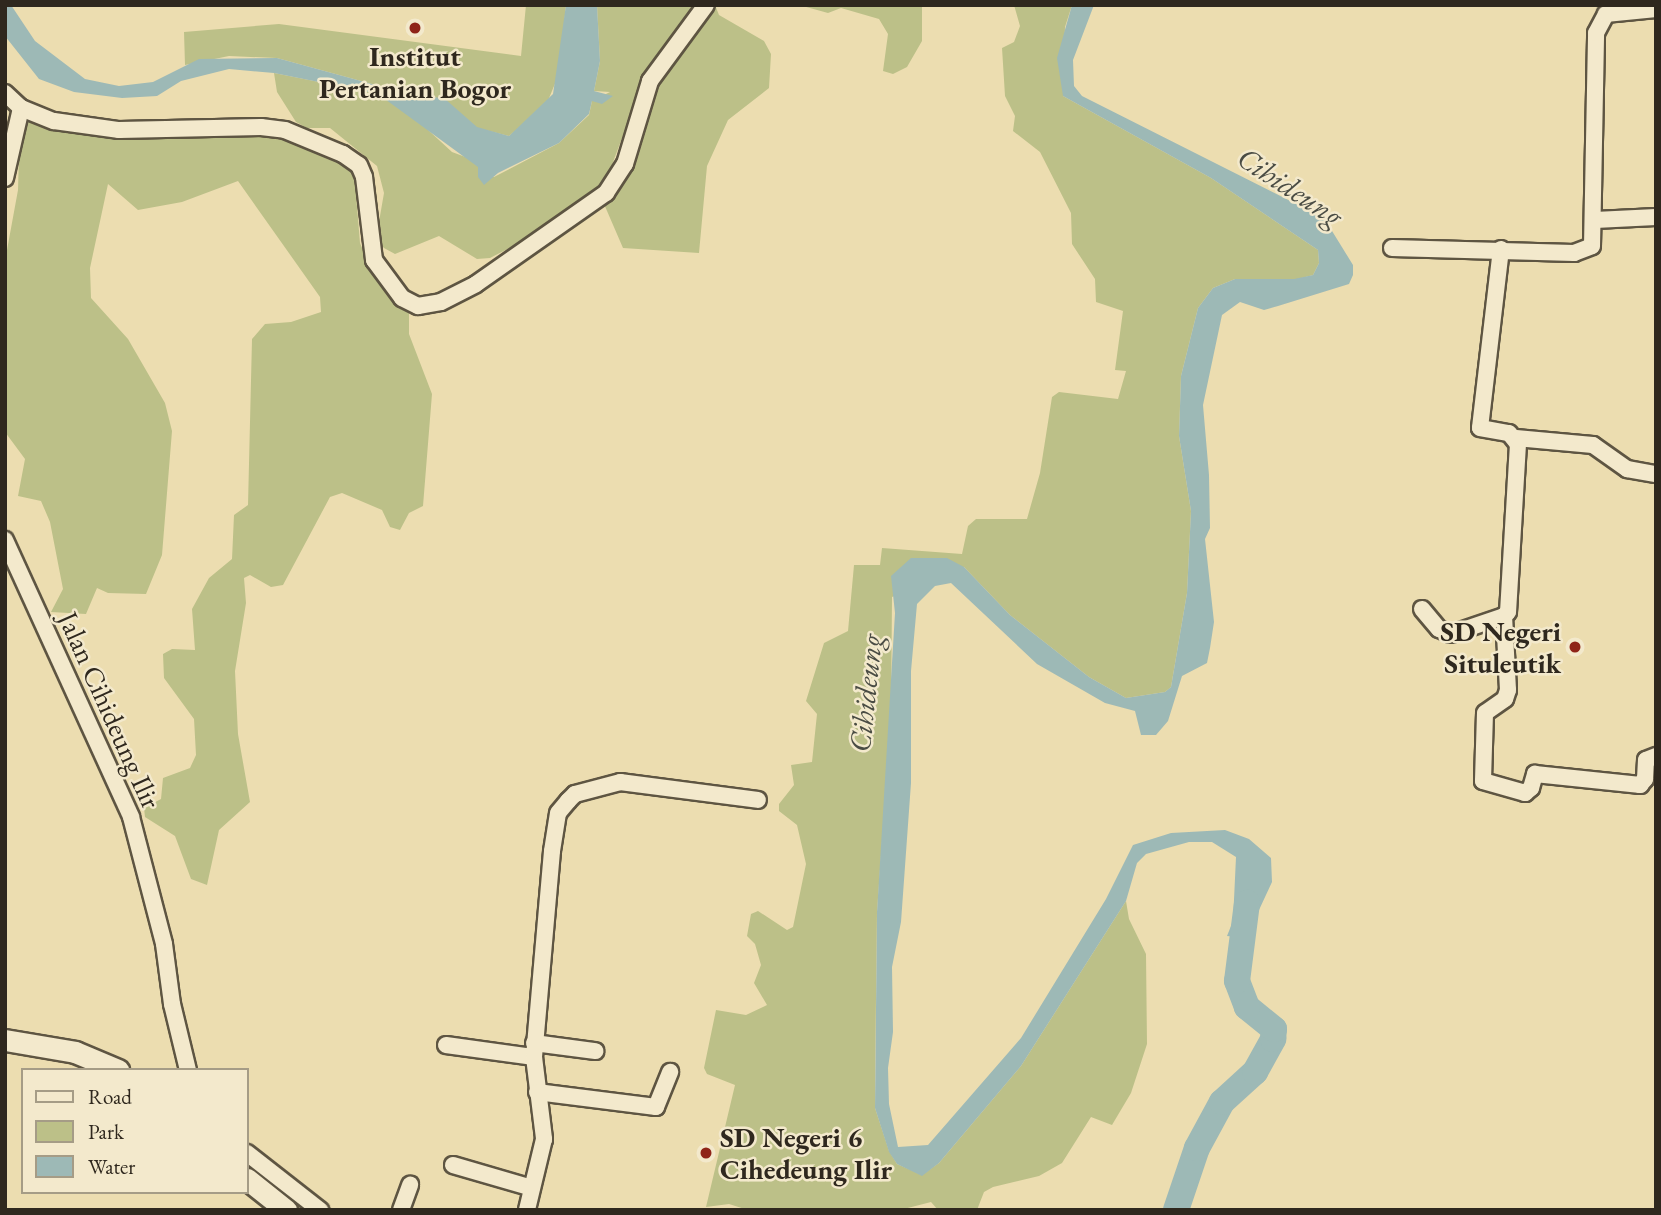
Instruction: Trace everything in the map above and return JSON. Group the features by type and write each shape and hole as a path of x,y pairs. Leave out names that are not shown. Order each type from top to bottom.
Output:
{"main road":[{"path":"5,1040 75,1052 113,1068"},
{"path":"248,1180 286,1210"}],"street":[{"path":"5,93 21,108 54,121 119,130 273,129 343,154 359,165 364,177 373,260 402,298 418,306 441,302 476,284 606,193 625,164 650,81 706,5"},
{"path":"1392,248 1586,250 1594,240 1595,220 1596,33 1606,10 1656,9"},
{"path":"5,178 21,108"},
{"path":"1595,220 1656,217"},
{"path":"1501,249 1480,428 1516,438 1593,445 1627,469 1656,474"},
{"path":"1422,609 1439,629 1451,634 1504,616 1508,612 1516,438"},
{"name":"Jalan Cihideung Ilir","path":"5,540 131,817 164,944 172,1004 188,1068"},
{"path":"1504,616 1508,690 1505,699 1485,713 1485,783 1525,793 1531,788 1535,774 1640,785 1645,779 1646,760 1656,756"},
{"path":"527,1210 544,1139 534,1050 552,851 558,813 575,794 620,782 758,800"},
{"path":"446,1045 595,1051"},
{"path":"537,1092 656,1107 670,1072"},
{"path":"248,1154 320,1210"},
{"path":"453,1165 532,1188"},
{"path":"401,1210 410,1185"}],"green space":[{"path":"526,5 566,5 559,74 547,103 509,136 477,128 444,99 416,96 277,58 229,56 185,65 184,32 279,24 521,56"},
{"path":"597,5 697,5 644,79 606,181 546,229 490,258 477,259 439,236 395,254 384,248 376,239 384,193 377,166 330,128 307,128 296,122 277,92 274,73 379,94 414,117 452,152 468,158 479,167 478,177 494,177 559,143 589,115 592,101 610,92 594,91 600,61"},
{"path":"715,5 719,15 764,41 771,54 769,88 728,120 707,166 699,253 623,248 604,204 621,184 662,77"},
{"path":"799,5 922,5 922,41 907,67 893,74 883,71 888,34 879,19 841,8 828,13"},
{"path":"1014,5 1072,5 1065,27 1063,96 1211,178 1318,250 1319,263 1313,275 1294,280 1235,279 1213,288 1198,308 1181,376 1179,436 1191,511 1187,593 1171,687 1165,692 1126,698 1089,677 1010,615 964,567 892,597 891,713 877,912 875,1108 889,1151 897,1164 922,1175 939,1163 1021,1066 1126,901 1129,919 1146,954 1147,1044 1131,1093 1112,1125 1091,1117 1062,1163 1039,1176 993,1187 984,1192 977,1210 938,1210 931,1202 900,1210 748,1210 729,1204 706,1207 735,1085 707,1074 704,1068 716,1010 746,1015 767,1005 754,983 761,965 755,944 747,936 751,914 758,911 787,930 793,927 806,864 797,825 779,811 779,804 794,785 791,765 812,762 817,714 806,701 824,643 848,631 854,565 880,565 882,548 962,554 968,526 976,519 1027,519 1040,473 1052,397 1059,392 1118,399 1126,371 1115,370 1123,311 1096,302 1095,279 1072,244 1071,213 1040,152 1013,131 1015,116 1005,96 1002,48 1014,42 1020,26"},
{"path":"26,118 111,136 243,134 280,138 338,159 354,170 360,243 373,275 409,311 409,334 432,394 423,506 409,513 400,530 390,527 382,510 342,493 330,497 283,585 271,587 250,575 244,578 246,603 235,671 238,734 250,802 219,830 207,885 191,879 175,836 145,817 144,808 161,799 163,778 190,768 196,755 194,719 164,678 163,654 172,649 195,650 192,609 209,578 232,559 234,515 248,505 252,339 265,324 291,322 321,312 320,297 238,181 182,202 138,210 108,184 90,268 91,298 128,339 165,403 172,431 162,555 146,594 108,593 97,588 86,614 51,612 63,589 50,522 41,501 18,496 25,459 5,432 5,261 18,190 19,154 15,152"}],"water":[{"path":"5,5 11,5 35,41 85,79 119,86 153,82 199,59 277,58 416,96 444,98 477,127 509,136 553,94 566,5 597,5 600,61 594,91 613,96 602,104 592,101 589,114 559,143 498,173 484,185 478,177 478,167 378,94 274,73 229,69 181,81 157,96 122,98 74,92 39,79 5,36"},
{"path":"1072,5 1094,5 1073,60 1074,86 1082,96 1324,218 1353,265 1353,275 1349,284 1278,306 1264,310 1240,302 1222,315 1203,405 1210,528 1205,539 1214,622 1210,648 1207,663 1182,676 1168,721 1156,735 1141,735 1135,711 1105,703 1037,664 951,583 935,586 917,604 911,671 911,783 901,922 892,967 893,1032 888,1068 889,1104 898,1147 928,1145 1021,1038 1106,899 1133,845 1171,833 1225,830 1249,839 1271,858 1272,882 1246,938 1227,936 1233,921 1236,857 1212,842 1189,842 1146,854 1137,863 1126,901 1021,1066 939,1163 922,1176 897,1164 889,1152 875,1108 877,912 895,613 891,576 911,558 947,558 964,567 1010,615 1089,677 1126,698 1165,692 1171,687 1187,593 1191,511 1179,436 1181,376 1198,308 1213,288 1235,279 1294,279 1313,275 1319,263 1318,250 1211,178 1063,96 1057,58"}],"waterway":[{"name":"Cihideung","path":"1176,1210 1197,1148 1222,1102 1255,1072 1273,1039 1274,1029 1247,1007 1237,981 1247,903"}],"place":[{"name":"Institut Pertanian Bogor","path":"415,28"},
{"name":"SD Negeri Situleutik","path":"1575,647"},
{"name":"SD Negeri 6 Cihedeung Ilir","path":"706,1153"}]}
